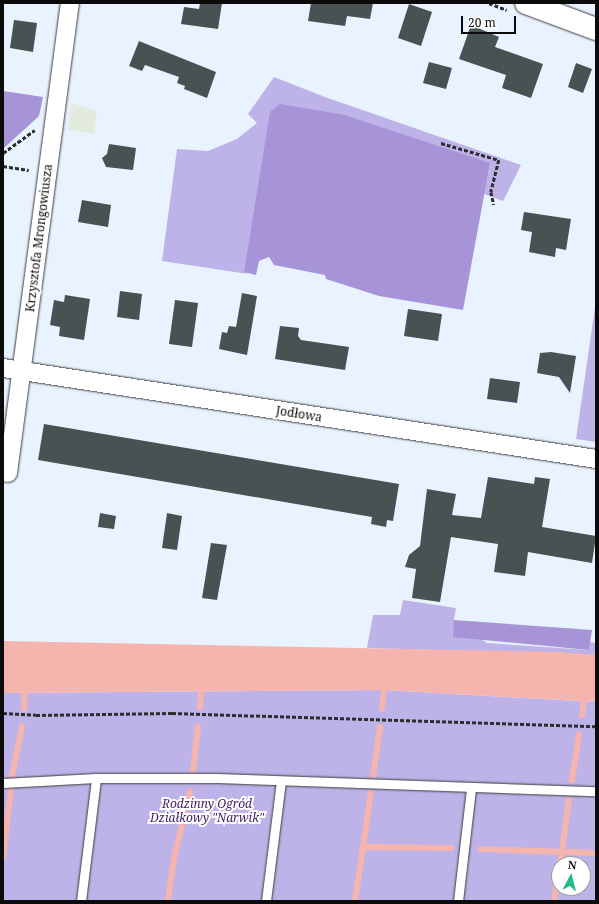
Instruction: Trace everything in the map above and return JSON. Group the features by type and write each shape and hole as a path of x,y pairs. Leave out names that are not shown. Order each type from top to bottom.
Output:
{"street":[{"name":"Krzysztofa Mrongowiusza","path":"8,473 70,3"},
{"path":"526,3 596,29"},
{"name":"Jodłowa","path":"3,368 596,460"}],"lane":[{"path":"81,901 96,778"},
{"path":"3,783 96,778 281,781 596,791"},
{"path":"266,901 281,781"},
{"path":"458,901 471,788"}],"path":[{"path":"3,153 25,141 56,109"},
{"path":"441,143 499,160 491,192 494,205"},
{"path":"3,166 48,173"},
{"path":"3,713 36,715 172,713 596,726"}],"shaded area":[{"path":"3,91 43,97 39,116 3,149"},
{"path":"71,103 97,111 94,134 68,130"},
{"path":"280,104 345,115 490,163 463,310 379,296 326,279 325,275 274,265 269,257 259,261 256,275 244,272 270,112"},
{"path":"454,620 592,630 589,650 453,637"},
{"path":"3,641 558,652 596,655 596,702 384,690 3,693"}],"green space":[{"path":"274,77 325,97 521,165 503,201 484,194 490,164 345,115 244,271 248,274 162,261 177,149 208,151 237,139 257,123 248,114"},
{"path":"596,300 596,442 576,439"},
{"path":"403,600 456,608 454,620 487,643 589,650 590,642 596,643 596,655 367,648 373,615 400,615"},
{"name":"Rodzinny Ogród Działkowy \"Narwik\"","path":"384,690 596,702 596,901 3,901 3,693"}],"building":[{"path":"200,3 222,3 218,29 181,24 184,7 199,9"},
{"path":"311,3 373,3 370,19 347,16 345,26 308,21"},
{"path":"409,4 432,12 421,46 398,38"},
{"path":"14,20 37,23 33,52 10,48"},
{"path":"471,25 499,37 495,47 543,64 531,98 502,88 506,75 459,59"},
{"path":"139,41 216,72 207,98 184,89 185,86 177,83 179,77 145,65 142,71 129,66"},
{"path":"429,62 452,68 446,89 423,83"},
{"path":"576,63 592,69 583,93 568,87"},
{"path":"109,144 136,148 133,170 106,167 102,158 107,154"},
{"path":"82,200 111,205 108,227 78,222"},
{"path":"524,212 571,219 566,250 556,248 555,257 529,252 532,232 521,230"},
{"path":"120,291 142,294 139,320 117,317"},
{"path":"242,293 257,296 247,355 219,349 222,332 227,333 229,326 236,327"},
{"path":"65,295 90,299 84,340 59,336 60,327 50,325 54,300 64,302"},
{"path":"175,300 198,303 192,347 169,344"},
{"path":"408,309 442,314 438,341 404,336"},
{"path":"280,326 299,328 298,336 301,340 349,347 345,370 275,359"},
{"path":"551,352 576,356 570,393 559,377 537,373 540,353"},
{"path":"490,378 520,382 517,403 487,399"},
{"path":"44,424 399,484 393,521 387,520 386,527 371,524 372,517 38,460"},
{"path":"488,477 534,484 535,477 550,479 542,527 596,536 592,563 528,552 525,576 494,572 498,544 451,537 440,602 412,598 416,569 405,567 409,555 420,546 427,489 456,494 452,515 481,518"},
{"path":"100,513 116,516 114,529 98,527"},
{"path":"167,513 182,516 177,550 162,548"},
{"path":"211,543 227,545 217,600 202,598"}],"waterway":[{"path":"382,709 384,690"},
{"path":"24,709 25,692"},
{"path":"200,708 201,692"},
{"path":"582,716 584,701"},
{"path":"12,776 22,727"},
{"path":"193,771 198,727"},
{"path":"373,776 380,728"},
{"path":"572,781 579,735"},
{"path":"3,858 11,789"},
{"path":"168,901 174,858 190,792"},
{"path":"355,901 371,793"},
{"path":"561,856 569,801"},
{"path":"363,847 451,848"},
{"path":"481,849 596,853"},
{"path":"554,901 555,896"}]}
